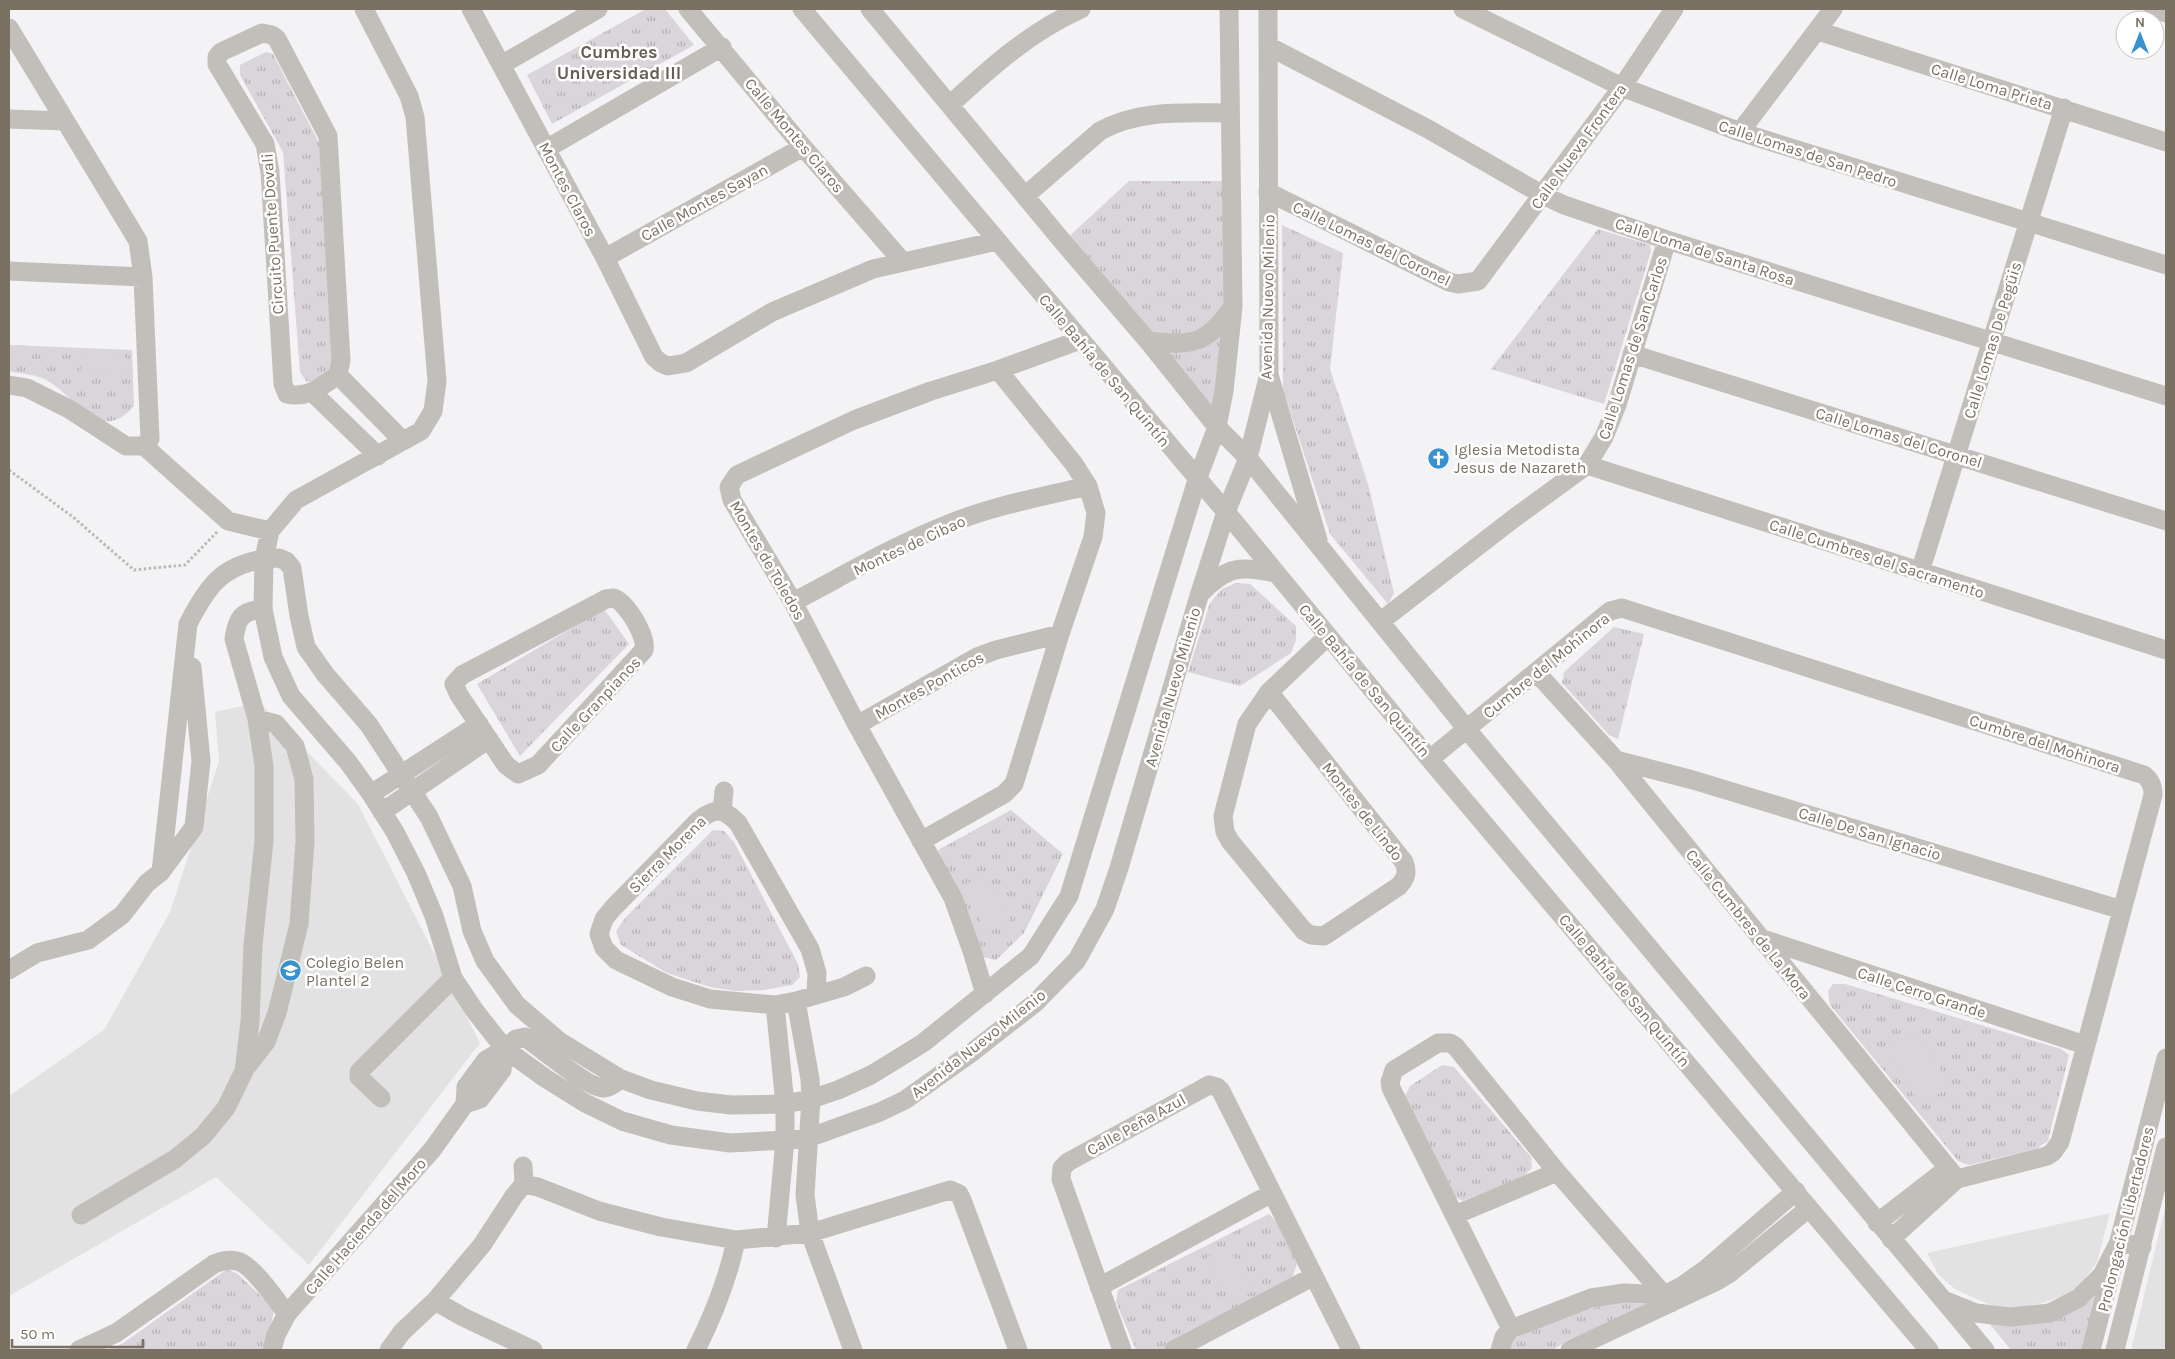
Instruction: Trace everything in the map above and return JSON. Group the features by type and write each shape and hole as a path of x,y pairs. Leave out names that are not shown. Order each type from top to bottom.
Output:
{"street":[{"path":"161,872 188,624 204,594 229,570 245,562 264,560 270,531 296,500 421,431 433,411 437,381 415,117 409,96 364,9"},
{"name":"Montes Claros","path":"471,9 605,258 654,357 660,363 668,366 686,363 772,312 873,269 902,261"},
{"path":"501,66 598,9"},
{"name":"Calle Montes Claros","path":"688,9 722,46 803,147 902,261"},
{"name":"Calle Bahía de San Quintín","path":"802,9 1929,1350"},
{"path":"951,104 990,68 1033,35 1056,20 1081,9"},
{"name":"Avenida Nuevo Milenio","path":"1229,9 1233,308 1224,391 1216,427 1197,480 1069,896 1031,956 923,1043 871,1075 838,1090 811,1099 785,1104 731,1105 697,1101 651,1090 621,1079 559,1040 517,1005 485,961 472,931 462,886 429,817 369,725 325,674 306,647 292,568 286,561 279,558 264,560 263,609 273,657 291,696 348,762 382,812 416,873 431,907 453,978 475,1011 505,1049 545,1078 585,1103 622,1120 671,1135 730,1143 808,1138 880,1112 905,1100 971,1053 1035,1003 1077,960 1105,909 1119,868 1199,596 1226,512 1248,458 1269,374 1268,9"},
{"name":"Calle Lomas de San Pedro","path":"1463,9 1622,87 1740,132 2028,223 2166,264"},
{"name":"Calle Nueva Frontera","path":"1478,281 1622,87 1674,9"},
{"path":"1740,132 1833,9"},
{"path":"2153,9 2166,13"},
{"path":"877,11 1025,196 1148,341 1216,427 1248,458 1321,551 1381,621 1467,729 1877,1223 1985,1350"},
{"path":"9,28 138,241 143,277 150,439 144,446"},
{"name":"Calle Loma Prieta","path":"1818,31 2166,142"},
{"name":"Circuito Puente Dovali","path":"262,33 272,35 278,39 328,136 341,360 338,375 312,392 298,396 288,394 283,384 270,172 265,144 218,64 217,57 221,52 262,33"},
{"path":"546,149 722,46"},
{"name":"Calle Loma de Santa Rosa","path":"1268,46 1428,129 1543,195 1564,205 1667,240 2166,396"},
{"name":"Calle Lomas De Pegüis","path":"1920,572 2064,108"},
{"path":"1025,196 1094,137 1114,124 1157,113 1229,113"},
{"path":"9,119 65,121"},
{"name":"Calle Montes Sayan","path":"605,258 803,147"},
{"name":"Calle Lomas del Coronel","path":"1268,192 1448,282 1468,283 1478,281"},
{"name":"Calle Lomas de San Carlos","path":"1381,621 1513,519 1587,465 1604,437 1667,240"},
{"path":"902,261 997,241"},
{"path":"9,271 143,277"},
{"path":"1148,341 1176,344 1198,340 1208,335 1219,325 1233,308"},
{"name":"Montes de Toledos","path":"985,994 953,898 857,725 793,602 732,500 729,487 737,475 854,420 931,391 998,370 1080,340"},
{"name":"Calle Lomas del Coronel","path":"1632,354 2166,521"},
{"path":"921,841 1004,794 1014,784 1060,634 1093,537 1096,513 1088,486 1074,464 998,370"},
{"path":"1269,374 1321,551"},
{"path":"338,375 403,442"},
{"path":"9,384 27,388 69,409 126,446 144,446 228,521 270,531"},
{"path":"312,392 378,456"},
{"name":"Calle Cumbres del Sacramento","path":"1587,465 2166,650"},
{"name":"Montes de Cibao","path":"793,602 946,524 996,508 1088,486"},
{"path":"1199,596 1220,575 1230,570 1245,568 1275,573"},
{"name":"Calle Granpianos","path":"614,598 622,603 641,630 645,645 644,650 538,765 518,774 506,765 484,732 456,690 454,684 458,678 606,599 614,598"},
{"name":"Cumbre del Mohinora","path":"1430,758 1610,611 1622,608 2144,775 2152,785 2153,795 2060,1142 2053,1152 2047,1156 1952,1173 1877,1223"},
{"path":"244,1071 250,1022 253,944 264,842 264,766 257,719 234,639 236,627 241,616 249,610 263,609"},
{"path":"9,970 37,953 88,940 122,915 147,884 161,872 194,827 201,761 188,624"},
{"name":"Montes Ponticos","path":"857,725 977,657 996,650 1060,634"},
{"name":"Montes de Lindo","path":"1269,692 1404,862 1406,868 1404,880 1399,886 1324,936 1310,935 1304,931 1230,841 1225,832 1223,816 1247,724 1269,692 1328,636"},
{"name":"Calle Cumbres de La Mora","path":"1536,672 1616,760 1952,1173"},
{"path":"81,1214 175,1158 202,1136 226,1108 244,1071 266,1042 277,1013 298,924 305,842 304,779 295,746 276,724 257,719"},
{"path":"371,794 400,775 484,732"},
{"path":"382,812 484,732"},
{"name":"Calle De San Ignacio","path":"1616,760 1693,780 2122,910"},
{"path":"722,810 724,791"},
{"name":"Sierra Morena","path":"722,810 738,823 810,949 817,973 816,994 796,1002 774,1005 710,999 672,986 616,960 592,933 613,908 699,820 711,811 722,810"},
{"name":"Calle Cerro Grande","path":"1760,938 2085,1045"},
{"path":"816,994 844,987 866,976"},
{"path":"381,1098 359,1077 359,1072 453,978"},
{"path":"796,1002 810,1079 811,1099 806,1195 810,1233 853,1350"},
{"path":"774,1005 785,1104 785,1140 776,1238"},
{"name":"Calle Hacienda del Moro","path":"272,1350 276,1334 287,1314 432,1150 465,1104 466,1087 486,1060 505,1049 516,1038 525,1037 583,1079 600,1088 606,1088 621,1079"},
{"path":"1511,1329 1391,1088 1390,1082 1394,1070 1438,1044 1450,1043 1456,1047 1557,1172 1667,1299"},
{"name":"Prolongación Libertadores","path":"2091,1350 2166,1058"},
{"name":"Calle Peña Azul","path":"1122,1350 1061,1179 1062,1168 1068,1162 1204,1086 1214,1086 1221,1091 1351,1350"},
{"name":"Prolongación Libertadores","path":"2116,1350 2166,1147"},
{"path":"1455,1215 1557,1172"},
{"name":"Cumbre del Mohinora","path":"1891,1239 1952,1173"},
{"path":"389,1350 402,1332 435,1301 482,1245 514,1196 523,1175 538,1187 599,1211 661,1227 736,1240 776,1238 810,1233 950,1190 954,1191 962,1200 1018,1350"},
{"path":"1500,1350 1504,1338 1511,1329 1591,1298 1624,1293 1667,1299 1706,1269 1796,1192"},
{"path":"1099,1287 1272,1193"},
{"path":"1570,1350 1667,1299 1708,1286 1730,1273 1809,1208"},
{"path":"696,1350 717,1307 732,1263 736,1240"},
{"path":"1942,1299 1976,1313 2010,1317 2050,1313 2080,1298 2102,1275 2119,1242 2142,1247"},
{"path":"80,1350 116,1333 214,1264 227,1260 239,1261 250,1270 287,1314"},
{"path":"1174,1350 1314,1276"},
{"path":"435,1301 463,1317 533,1350"}],"path":[{"path":"9,470 73,517 134,570 185,565 228,521"}],"shaded area":[{"name":"Colegio Belen Plantel 2","path":"259,702 358,804 480,1043 309,1265 216,1177 9,1296 9,1096 104,1030 170,912 219,761 215,712"},
{"path":"2166,1204 2166,1348 2161,1350 2131,1350"},
{"path":"2110,1213 2097,1262 2075,1292 2042,1303 2009,1309 1988,1304 1956,1290 1938,1274 1927,1253"}],"green space":[{"path":"646,9 665,9 694,45 552,124 527,75"},
{"path":"266,52 273,54 319,143 333,365 327,375 307,382 300,372 283,152 240,75 240,65"},
{"path":"1129,181 1234,181 1234,307 1211,421 1063,242"},
{"path":"1282,225 1343,253 1330,369 1368,484 1394,593 1388,604 1330,534 1283,389"},
{"path":"1598,229 1650,245 1651,251 1604,404 1491,369"},
{"path":"9,345 132,350 134,406 122,417 110,421 99,420 88,414 46,380 33,375 9,371"},
{"path":"82,352 125,355 124,376 81,374"},
{"path":"1236,583 1250,584 1296,626 1296,640 1291,653 1240,686 1188,672 1210,603 1222,589"},
{"path":"604,609 629,644 520,756 477,684"},
{"path":"1614,627 1644,634 1618,739 1609,735 1562,683 1564,672"},
{"path":"1011,810 1063,854 1024,933 996,960 982,957 938,850"},
{"path":"713,830 724,831 734,842 798,964 800,977 792,985 764,990 736,991 710,987 667,973 621,945 616,931 626,917"},
{"path":"985,874 1011,920 988,933 961,887"},
{"path":"1833,984 1845,984 2061,1049 2069,1055 2048,1141 2036,1149 1969,1165 1958,1161 1830,1005 1828,991"},
{"path":"1918,1032 1951,1087 1920,1105 1887,1050"},
{"path":"1442,1065 1454,1067 1531,1157 1532,1168 1523,1177 1462,1201 1454,1196 1405,1096 1410,1086"},
{"path":"1269,1214 1279,1225 1297,1264 1292,1278 1162,1350 1136,1350 1116,1302 1118,1290"},
{"path":"1227,1246 1253,1291 1232,1303 1206,1258"},
{"path":"227,1269 238,1274 274,1309 267,1350 107,1350 122,1344"},
{"path":"2097,1295 2083,1350 2011,1350 1989,1323 2019,1325 2047,1322 2073,1312"},
{"path":"1617,1302 1648,1304 1643,1310 1568,1340 1553,1350 1507,1350 1508,1342 1534,1329 1575,1313"}],"place":[{"name":"Iglesia Metodista Jesus de Nazareth","path":"1438,458"},
{"name":"Colegio Belen Plantel 2","path":"290,971"}],"district":[{"name":"Cumbres Universidad lll","path":"619,62"}]}
